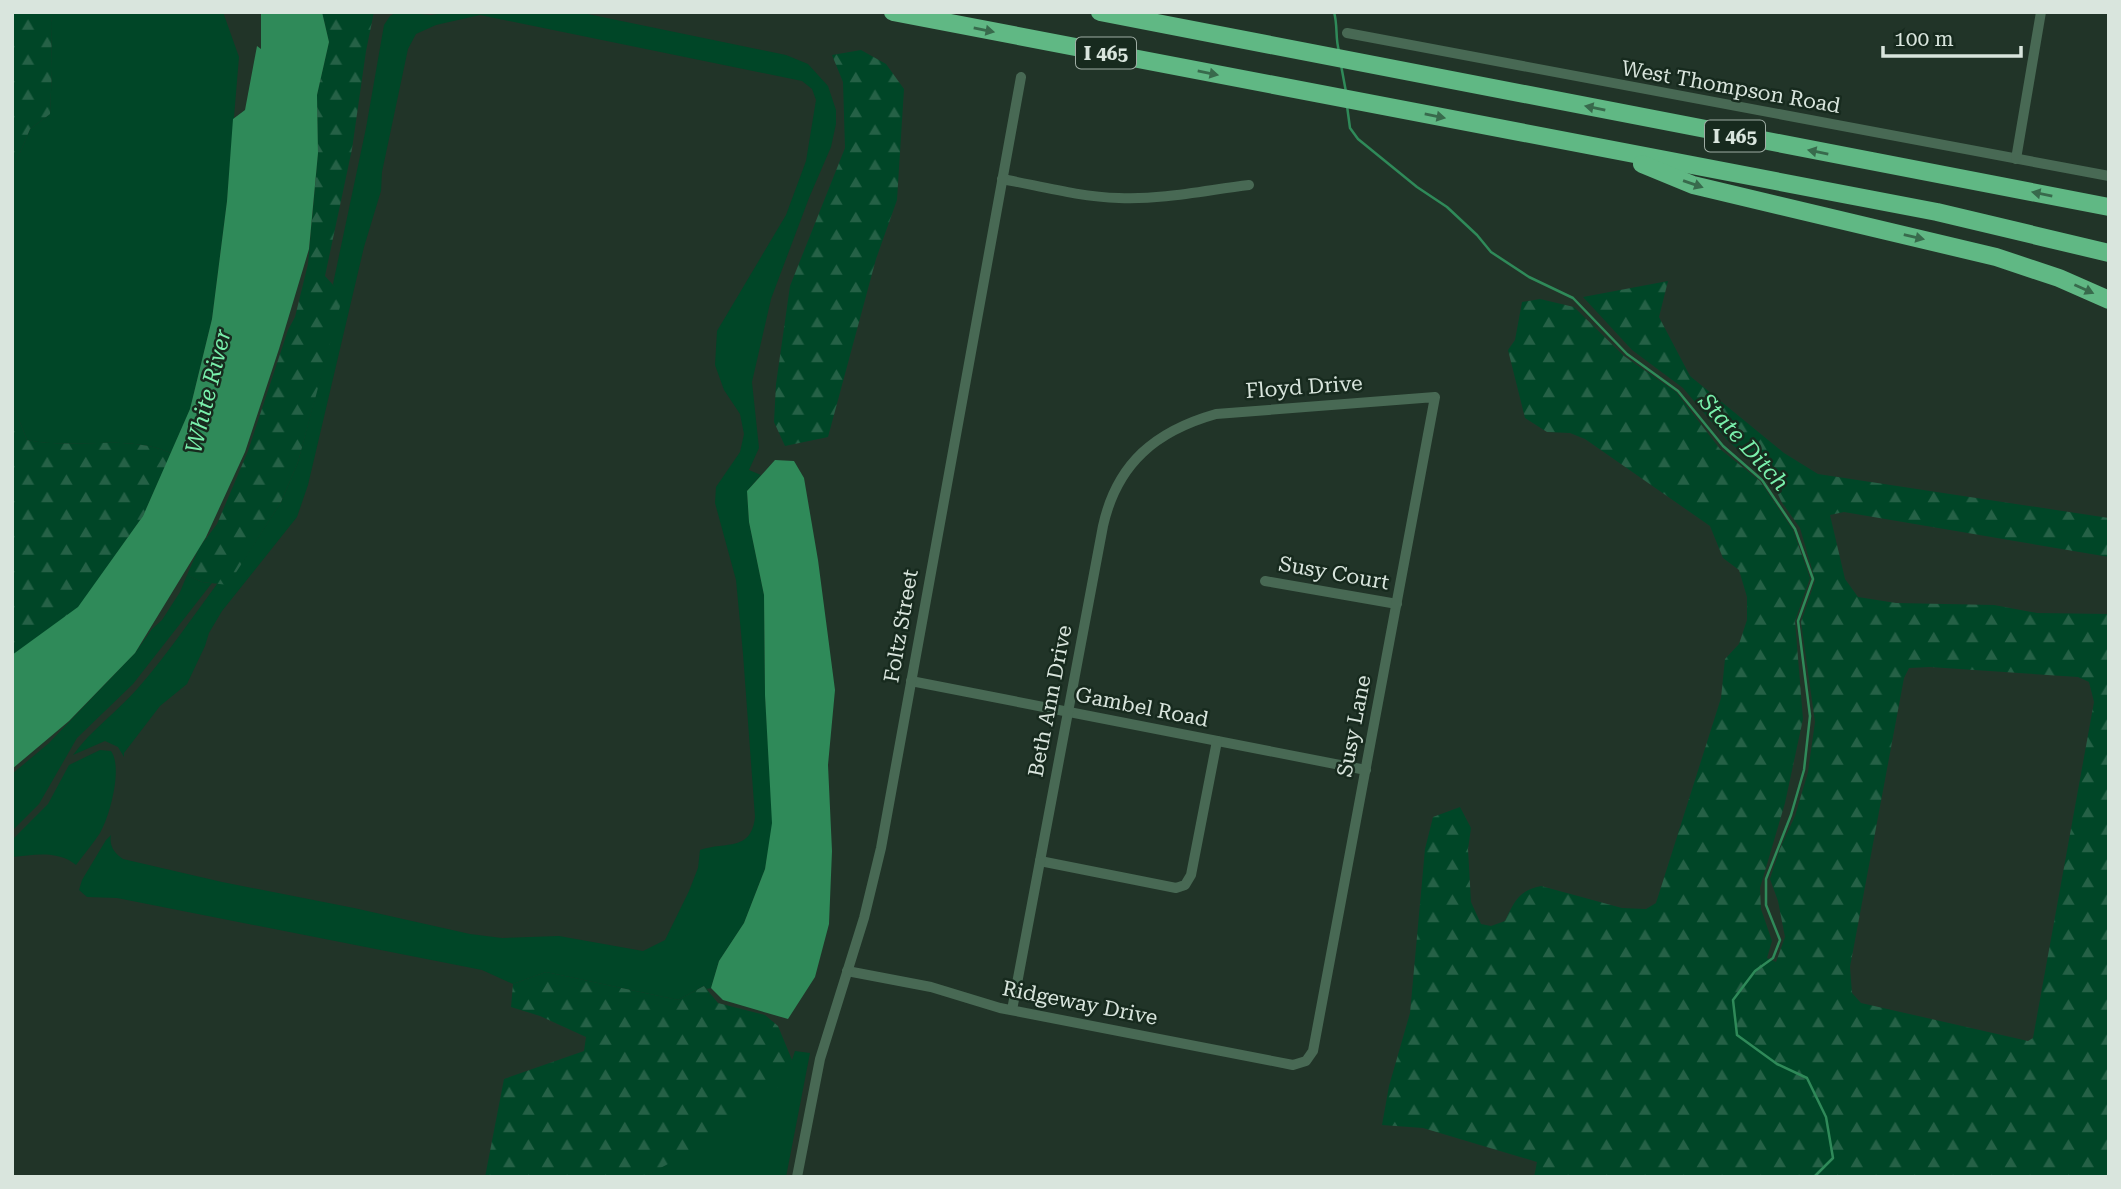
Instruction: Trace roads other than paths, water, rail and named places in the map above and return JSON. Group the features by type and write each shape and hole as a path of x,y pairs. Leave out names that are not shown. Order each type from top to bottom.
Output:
{"highway":[{"name":"I 465","path":"893,12 1937,212 2109,253"},
{"name":"I 465","path":"1100,12 2109,207"},
{"path":"1607,149 1693,185 1996,257 2059,278 2109,300"}],"street":[{"path":"2016,159 2040,12"},
{"name":"West Thompson Road","path":"1347,33 2109,176"},
{"name":"Foltz Street","path":"797,1177 820,1059 876,873 1021,77"},
{"path":"1002,178 1085,195 1119,198 1249,185"},
{"name":"Floyd Drive","path":"1178,426 1194,419 1229,412 1435,397"},
{"name":"Susy Lane","path":"1306,1061 1313,1051 1435,397"},
{"name":"Beth Ann Drive","path":"1012,1010 1103,526 1110,501 1121,478 1134,461 1156,440 1178,426"},
{"name":"Susy Court","path":"1265,581 1397,604"},
{"name":"Gambel Road","path":"911,681 1366,770"},
{"path":"1040,861 1175,888 1185,885 1191,875 1217,741"},
{"name":"Ridgeway Drive","path":"847,971 931,987 1012,1010 1293,1065 1306,1061"}],"water":[{"name":"White River","path":"261,12 322,12 329,42 317,95 318,153 309,249 279,349 245,452 206,537 135,653 69,721 12,769 12,655 78,607 143,516 190,409 212,319 227,201 233,119 245,110 257,46 261,49"},
{"path":"775,460 794,461 804,478 835,690 828,765 832,851 829,924 815,977 788,1019 723,1000 711,988 719,961 744,923 765,869 772,823 765,695 764,595 749,522 747,491"}],"waterway":[{"name":"State Ditch","path":"1334,12 1339,51"},
{"name":"State Ditch","path":"1341,65 1346,92"},
{"name":"State Ditch","path":"1347,106 1350,128 1358,139 1417,187 1447,207 1491,252 1529,277 1573,298 1627,354 1678,391 1723,446 1762,480 1795,529 1813,579 1798,621 1810,716 1804,770 1791,815 1766,879 1766,905 1780,940 1773,958 1755,971 1733,1000 1737,1035 1777,1064 1807,1078 1826,1117 1833,1158 1814,1177"}]}
